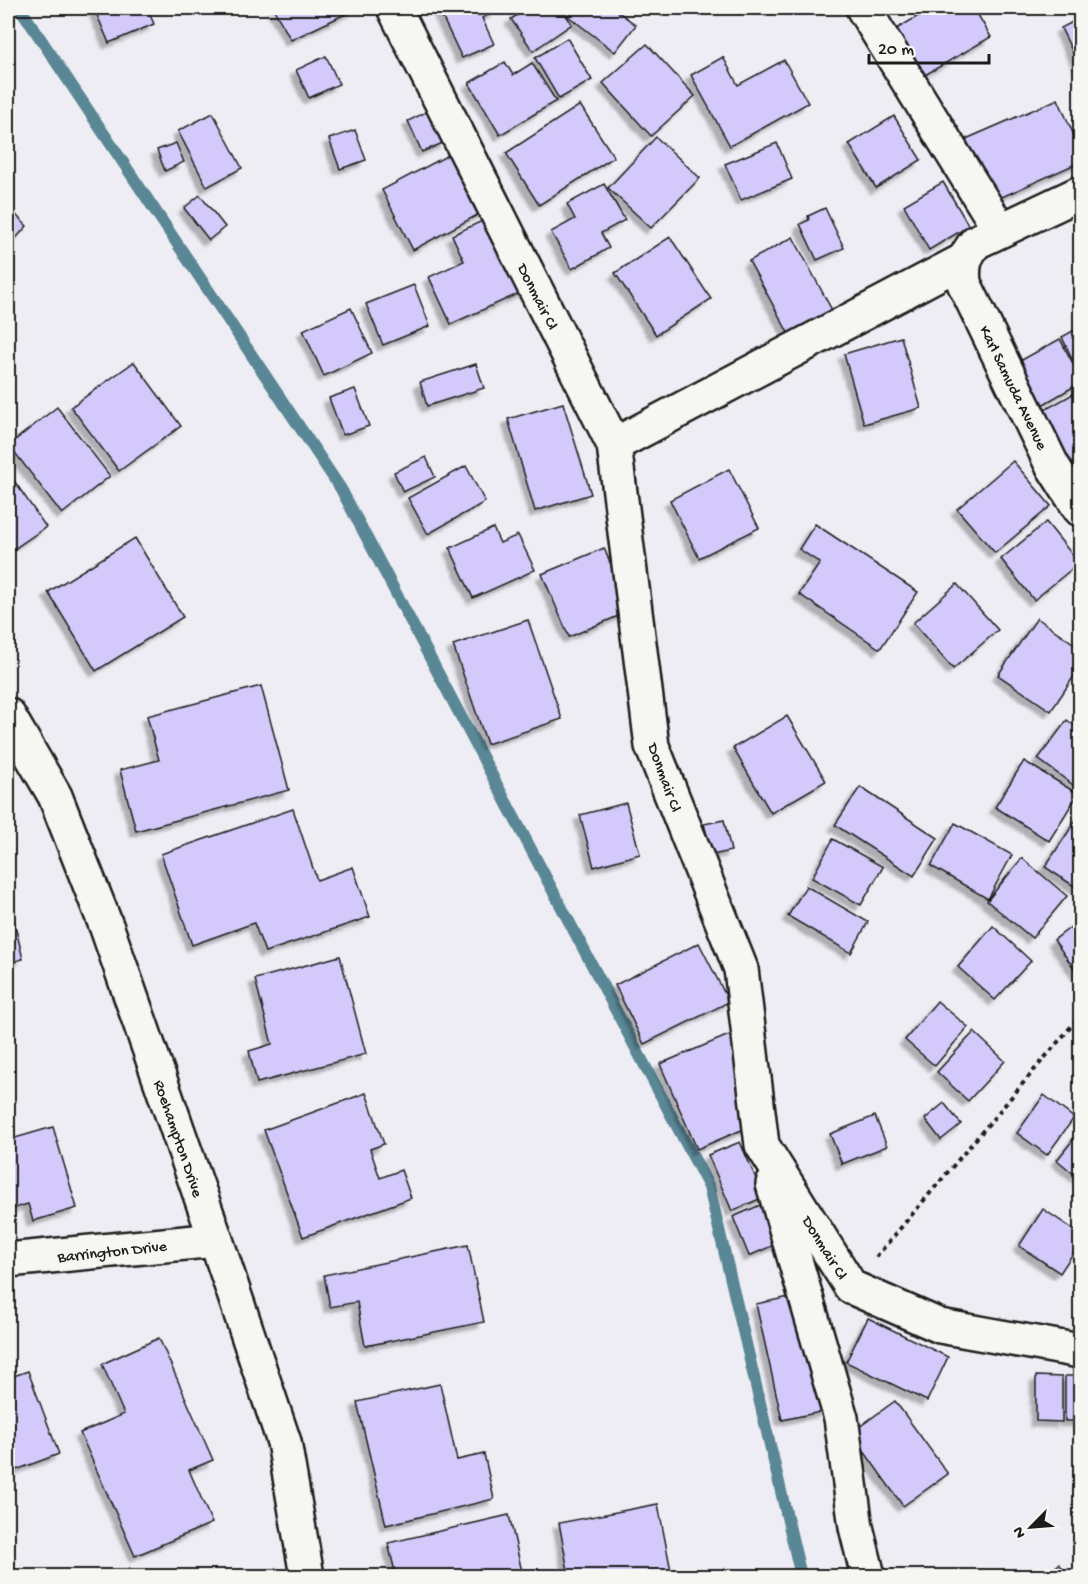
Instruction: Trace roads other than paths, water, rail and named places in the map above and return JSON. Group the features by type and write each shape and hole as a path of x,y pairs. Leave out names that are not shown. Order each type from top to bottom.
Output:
{"street":[{"name":"Donmair Cl","path":"394,8 614,445 652,746 741,969 762,1145 851,1287 940,1326 1080,1351"},
{"path":"863,8 1000,230"},
{"path":"614,445 964,260 976,242 1080,193"},
{"name":"Karl Samuda Avenue","path":"964,260 964,283 1052,465 1080,508"},
{"name":"Roehampton Drive","path":"8,715 55,796 64,818 107,928 216,1240 284,1442 307,1576"},
{"path":"762,1145 842,1418 856,1527 868,1576"},
{"name":"Barrington Drive","path":"8,1260 216,1240"}],"waterway":[{"path":"20,8 341,489 709,1187 801,1576"}]}
